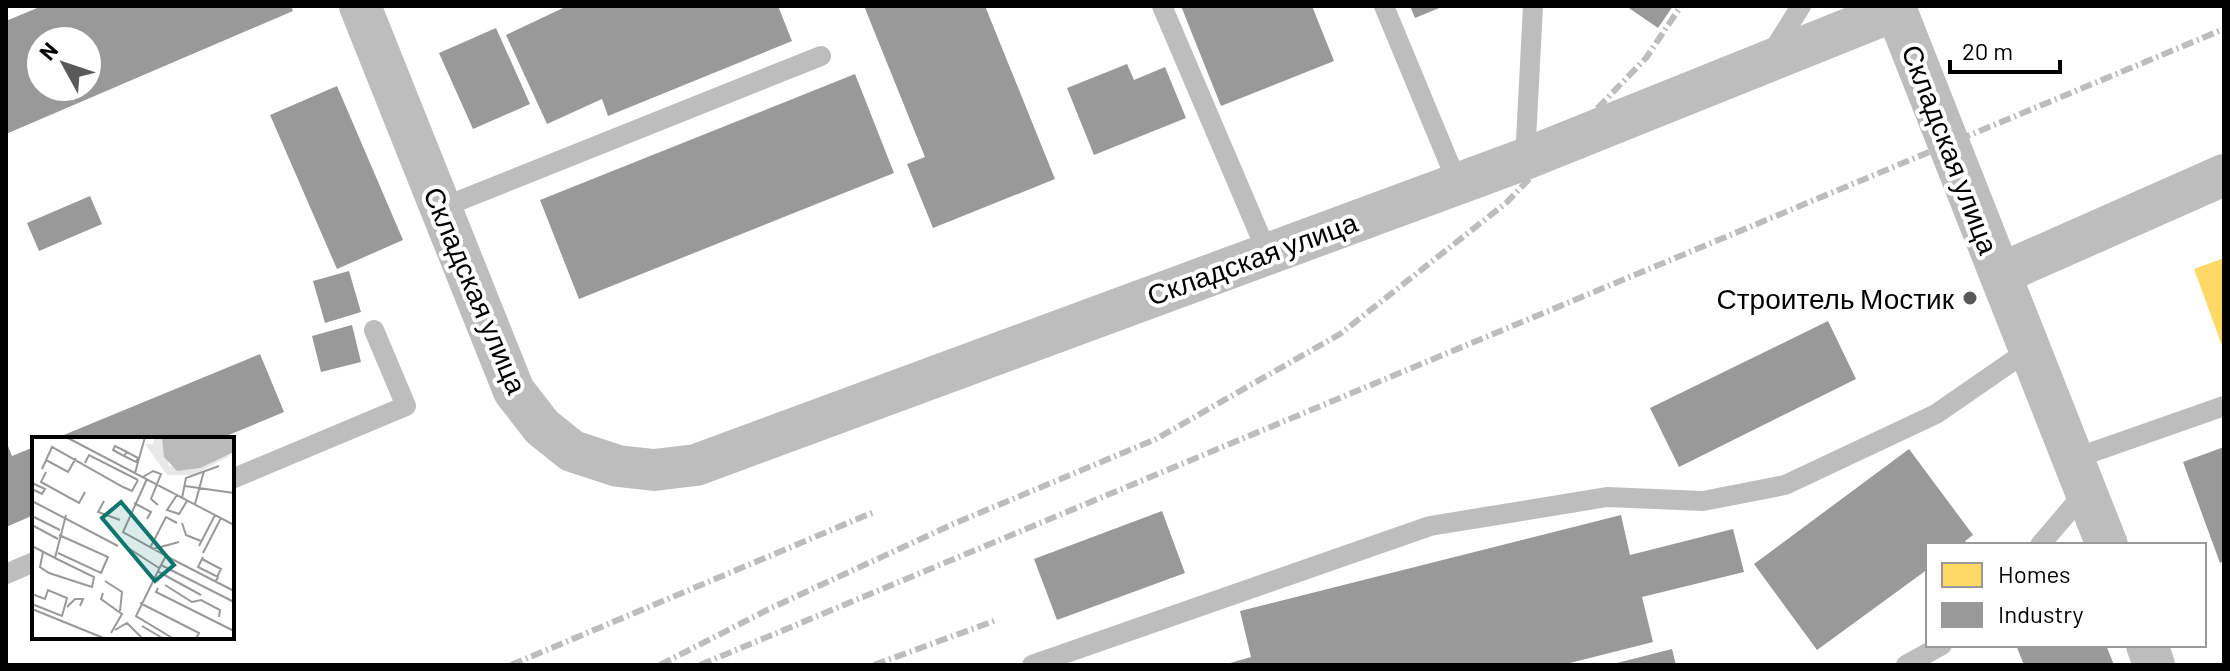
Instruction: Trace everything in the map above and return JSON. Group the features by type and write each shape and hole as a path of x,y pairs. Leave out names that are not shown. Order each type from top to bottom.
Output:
{"street":[{"name":"Складская улица","path":"360,6 514,391 542,427 572,451 618,466 654,470 696,465 1525,159 1901,8 2000,274 2224,175"},
{"path":"2000,274 2106,543"}],"lane":[{"path":"1162,6 1267,252"},
{"path":"1384,6 1457,182"},
{"path":"1525,159 1533,6"},
{"path":"1767,61 1801,6"},
{"path":"441,208 821,56"},
{"path":"234,478 406,406 374,330"},
{"path":"1032,665 1430,526 1607,497 1703,501 1785,485 1936,414 2030,349"},
{"path":"2041,543 2079,475 2224,406"},
{"path":"6,574 32,563"},
{"path":"1906,665 1938,647"}],"building: Homes":[{"path":"2224,258 2224,351 2194,269"}],"building: Industry":[{"path":"42,6 291,6 293,11 104,92 104,24 24,24 24,104 76,104 6,134 6,21"},
{"path":"562,6 778,6 792,41 608,116 602,99 547,124 506,35"},
{"path":"864,6 985,6 1055,179 933,228 907,164 925,157"},
{"path":"1181,6 1312,6 1334,61 1221,106"},
{"path":"1410,6 1444,6 1415,18"},
{"path":"1626,6 1673,6 1658,28"},
{"path":"496,28 530,104 473,129 439,53"},
{"path":"1127,64 1134,80 1165,67 1186,118 1094,155 1067,88"},
{"path":"855,74 894,173 579,299 540,200"},
{"path":"337,86 403,240 337,269 270,115"},
{"path":"90,196 102,224 39,251 27,223"},
{"path":"349,271 361,312 325,323 313,281"},
{"path":"1828,321 1856,379 1679,467 1650,408"},
{"path":"352,325 361,362 321,372 312,336"},
{"path":"260,354 284,412 224,437 59,437"},
{"path":"6,441 12,456 32,448 32,516 6,527"},
{"path":"2224,447 2224,561 2220,563 2183,462"},
{"path":"1909,449 1973,535 1965,541 1966,543 1926,543 1926,570 1817,650 1754,564"},
{"path":"1162,511 1185,573 1057,620 1034,559"},
{"path":"1621,515 1630,555 1733,529 1744,572 1642,597 1653,642 1562,665 1223,665 1251,657 1240,611"},
{"path":"2017,647 2107,647 2114,665 2024,665"},
{"path":"1672,649 1676,665 1613,665 1613,664"}],"railway":[{"path":"660,665 769,609 953,524 1156,439 1340,334 1506,203 1646,58 1681,6"},
{"path":"700,665 2224,29"},
{"path":"511,665 874,512"},
{"path":"874,665 994,621"}],"place":[{"name":"Строитель Мостик","path":"1970,298"}]}
